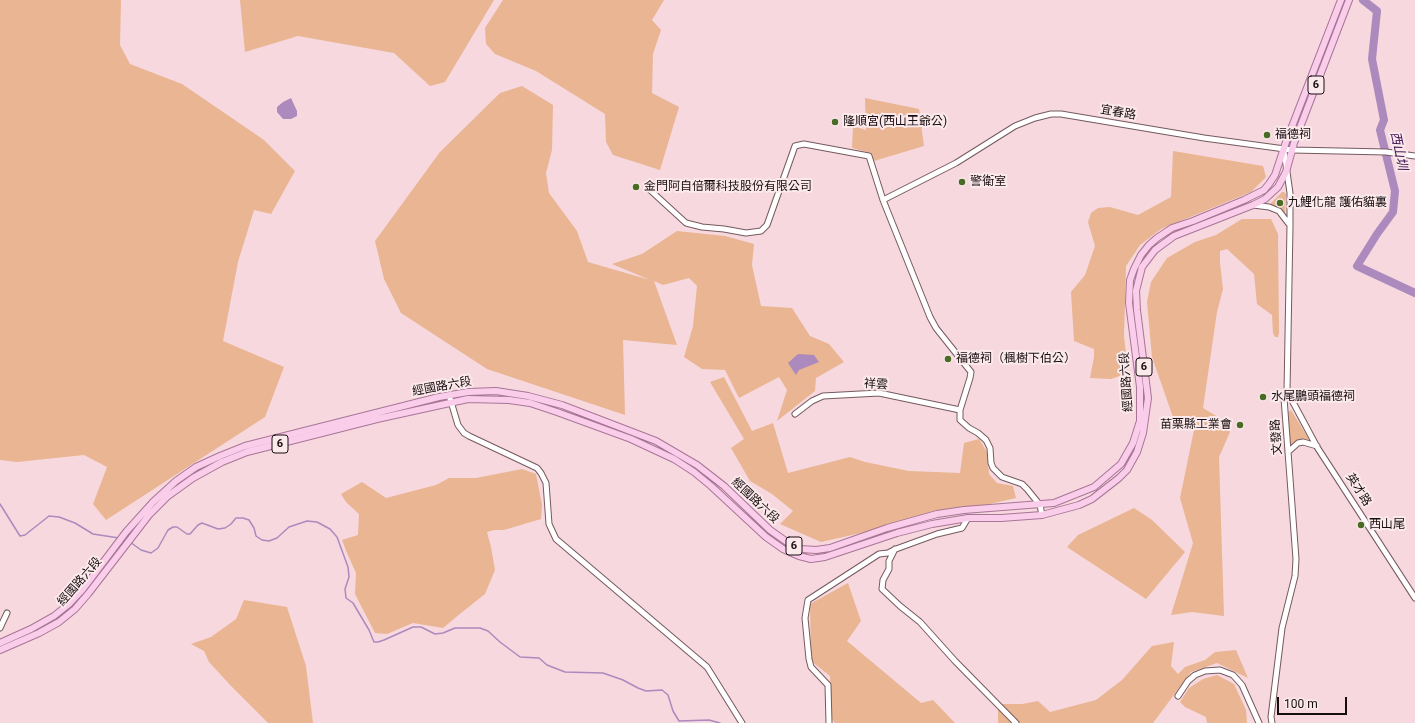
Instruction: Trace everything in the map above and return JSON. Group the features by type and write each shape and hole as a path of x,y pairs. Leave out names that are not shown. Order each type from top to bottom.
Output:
{"main road":[{"name":"6","path":"1284,148 1341,0"},
{"name":"6","path":"1286,172 1292,150 1349,0"},
{"name":"經國路六段","path":"0,643 32,629 54,616 69,604 83,589 126,532 153,502 176,481 196,467 245,446 385,410 468,392 496,391 528,396 562,405 656,441 693,463 724,486 770,530 787,542 801,549 816,550 830,548 888,528 937,514 1054,503 1094,487 1121,464 1132,443 1140,421 1140,387 1129,303 1130,280 1141,255 1157,238 1170,230 1244,200 1264,190 1275,175 1284,148"},
{"name":"經國路六段","path":"0,650 39,633 59,622 75,609 135,534 149,514 168,496 193,478 222,462 266,447 377,419 468,399 509,400 530,403 631,439 674,459 689,468 711,486 766,537 783,549 799,556 811,558 825,557 897,533 932,524 968,518 1001,518 1042,515 1079,505 1092,499 1127,470 1137,452 1145,426 1148,398 1136,310 1136,291 1142,267 1155,250 1174,236 1265,199 1278,187 1286,172"},
{"path":"1170,230 1174,236"},
{"path":"689,468 693,463"},
{"path":"968,510 968,518"},
{"path":"120,540 127,544"}],"street":[{"name":"宜春路","path":"883,200 956,163 1015,126 1050,114 1061,114 1204,138 1292,150 1370,151 1415,156"},
{"path":"650,190 686,223 702,227 746,233 761,231 767,226 795,146 804,144 869,156 883,200 930,317 936,328 970,372 970,378 960,410 960,420 969,428 978,433 989,444 991,463 997,473 1002,477 1022,484 1040,505 1042,515"},
{"name":"文發路","path":"1272,723 1271,717 1282,628 1295,576 1296,559 1284,398 1287,391 1290,193 1284,148"},
{"path":"1253,205 1269,207 1279,211 1285,217 1290,226"},
{"name":"英才路","path":"1287,391 1318,447 1415,598"},
{"name":"祥雲","path":"795,414 812,401 823,396 879,393 960,410"},
{"path":"449,395 458,425 464,433 537,468 545,479 548,518 552,533 556,540 707,667 742,723"},
{"path":"1288,452 1298,443 1303,442 1318,447"},
{"path":"829,723 828,685 811,668 809,659 805,618 808,600 879,554 888,553 896,548 937,534 962,528 968,518"},
{"path":"896,548 889,561 889,569 883,580 882,589 920,622 955,661 1016,723"},
{"path":"0,628 7,613"},
{"path":"1178,696 1188,681 1195,675 1205,671 1220,670 1233,675 1242,685 1259,723"}],"shaded area":[{"path":"0,0 121,0 120,45 130,64 182,84 264,140 295,171 271,214 254,210 238,262 223,341 284,367 265,417 106,520 93,504 107,467 84,455 17,462 0,460"},
{"path":"240,0 494,0 445,82 430,86 394,53 298,36 245,52"},
{"path":"503,0 664,0 652,20 661,30 653,54 652,93 679,107 660,170 613,155 606,142 605,114 536,71 495,54 486,44 485,28"},
{"path":"522,86 553,105 552,150 546,173 549,193 577,231 588,262 650,280 612,264 642,254 677,231 725,236 754,244 752,265 761,306 792,308 810,336 829,344 844,362 816,378 815,391 777,421 787,390 779,377 739,398 725,370 702,369 684,357 693,326 697,286 689,278 663,285 654,281 677,345 623,340 625,415 487,369 401,313 384,279 375,241 440,152 500,93"},
{"path":"291,98 297,111 297,116 291,119 283,119 277,112 277,107"},
{"path":"865,98 919,109 924,146 874,161 871,153 852,148 853,126 866,130"},
{"path":"1173,151 1263,166 1266,177 1251,192 1161,229 1140,245 1126,266 1124,336 1128,373 1111,379 1090,378 1094,349 1074,341 1071,292 1085,275 1095,246 1088,222 1091,213 1098,208 1110,207 1138,215 1171,197"},
{"path":"1282,192 1286,194 1285,216 1269,205"},
{"path":"1242,219 1271,219 1278,234 1279,333 1278,337 1275,337 1273,333 1272,315 1257,304 1254,274 1227,249 1220,251 1223,289 1217,312 1203,408 1223,420 1230,432 1219,457 1224,616 1192,612 1171,615 1193,543 1180,498 1194,430 1174,420 1152,357 1147,302 1151,282 1167,258 1195,242 1216,235"},
{"path":"798,354 814,355 819,362 799,370 796,375 788,363"},
{"path":"724,377 752,431 773,423 788,473 850,457 865,462 909,471 960,473 964,443 979,439 987,452 989,474 997,483 1013,486 1016,498 821,542 780,524 793,511 772,494 750,481 731,448 744,439 710,382"},
{"path":"1291,410 1310,441 1301,440 1291,446 1290,445 1288,412"},
{"path":"522,469 536,474 542,505 541,519 504,530 487,532 495,570 485,594 443,628 413,623 387,634 375,633 355,594 356,573 342,540 358,535 359,514 346,502 341,494 362,482 386,498 436,485 449,478 476,478"},
{"path":"1134,508 1152,520 1185,552 1146,599 1067,547 1078,535"},
{"path":"848,583 861,621 847,641 921,703 933,700 955,723 835,723 831,718 830,676 811,661 810,604"},
{"path":"244,600 287,607 306,666 313,723 268,723 209,662 204,651 191,644 211,637 236,619"},
{"path":"1174,642 1171,666 1178,674 1185,667 1205,660 1215,652 1236,650 1248,678 1217,663 1191,672 1153,723 998,723 998,704 1022,704 1038,701 1050,712 1096,700 1122,680 1152,646"},
{"path":"1217,675 1234,684 1246,710 1247,723 1207,723 1206,717 1185,707 1180,702 1189,688 1203,679"}],"waterway":[{"name":"西山圳","path":"1363,0 1377,11 1372,59 1384,120 1380,130 1395,191 1393,212 1357,266 1415,293"},
{"path":"0,504 20,536 25,535 49,516 59,517 75,523 93,534 119,538"},
{"path":"130,542 141,550 151,553 158,548 168,530 173,527 177,527 187,534 190,534 198,525 202,523 218,529 225,528 236,518 249,520 254,528 256,536 262,540 269,541 277,538 289,527 307,521 317,522 330,529 337,537 348,567 349,577 345,589 346,598 353,603 369,630 374,642 384,640 413,627 421,627 435,634 443,633 455,628 480,628 488,631 520,657 539,658 547,665 565,672 603,673 623,680 646,691 662,690 668,695 673,711 679,721 709,720 720,723"}],"place":[{"name":"隆順宮(西山王爺公)","path":"835,122"},
{"name":"福德祠","path":"1267,135"},
{"name":"警衛室","path":"962,182"},
{"name":"金門阿自倍爾科技股份有限公司","path":"636,187"},
{"name":"九鯉化龍 護佑貓裏","path":"1280,203"},
{"name":"福德祠（楓樹下伯公）","path":"948,359"},
{"name":"水尾鵬頭福德祠","path":"1263,397"},
{"name":"苗栗縣工業會","path":"1240,425"},
{"name":"西山尾","path":"1361,525"}]}
